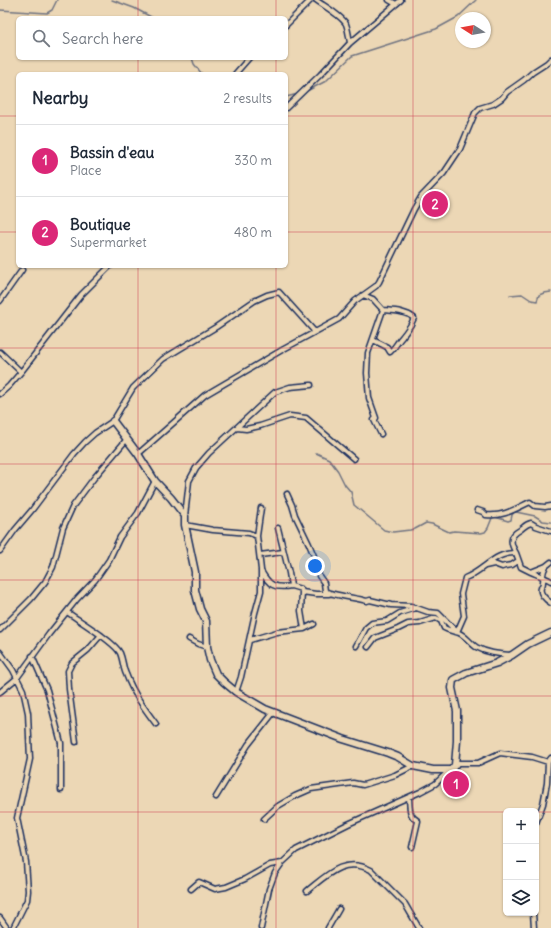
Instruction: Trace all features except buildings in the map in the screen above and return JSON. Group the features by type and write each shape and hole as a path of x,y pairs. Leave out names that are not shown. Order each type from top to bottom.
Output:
{"street":[{"path":"288,22 311,0"},
{"path":"316,0 345,22 350,43"},
{"path":"388,0 396,4"},
{"path":"288,106 350,43 401,0"},
{"path":"138,454 205,394 339,319 355,301 376,286 414,208 421,197 444,173 460,149 475,113 480,108 493,104 502,98 507,92 551,59"},
{"path":"237,72 247,60"},
{"path":"0,394 21,372 81,295 108,268"},
{"path":"0,301 22,270"},
{"path":"0,551 74,454 90,437 113,422 133,388 163,359 216,327 254,301 267,295 279,292 315,332"},
{"path":"363,296 373,299 383,310 409,314 414,318 409,330 401,338 396,347 390,352 387,347 372,340"},
{"path":"382,434 374,420 376,418 369,398 367,384 368,353 383,310"},
{"path":"0,352 21,372"},
{"path":"311,385 290,387 275,392 209,453 189,481 185,525 190,542 195,572 195,590 200,609 206,621 207,646 210,660 216,674 236,692 265,709 343,739 393,755 413,766 433,770 453,768"},
{"path":"237,428 246,429 260,426 290,416 306,418 354,459"},
{"path":"113,422 138,454 155,481 185,516"},
{"path":"0,630 31,599 45,582 53,567 63,528 73,506 94,478 127,439"},
{"path":"0,692 17,678 32,656 77,599 95,580 109,560 120,537 138,513 155,481"},
{"path":"287,494 292,505 294,515 309,544 319,576 324,583 325,591 329,594"},
{"path":"477,510 483,512 486,516 505,514 512,510 520,509 530,502 535,506 551,506"},
{"path":"236,692 241,677 261,591 260,555 257,536 261,508"},
{"path":"551,531 531,523 516,531 511,543 522,568 539,576 542,575 551,581"},
{"path":"185,525 213,530 249,533 257,536"},
{"path":"278,528 291,586"},
{"path":"260,555 283,552"},
{"path":"457,632 464,616 461,594 465,578 472,576 502,554 516,553"},
{"path":"485,566 494,564 502,567 512,565 518,561"},
{"path":"531,572 546,566 551,562"},
{"path":"546,566 542,575 543,583 540,589 545,598 551,603"},
{"path":"261,570 272,586 291,586 301,589 302,592 340,595 391,605 411,606 439,614 454,627 457,632"},
{"path":"302,592 301,611 304,629"},
{"path":"356,646 366,628 372,623 387,621 400,613 416,608"},
{"path":"67,612 101,635 120,653 125,672 133,690 143,707 156,724"},
{"path":"368,647 375,638 408,624 420,623 436,618 441,621 444,628 457,632 467,638 475,646 492,654 512,656"},
{"path":"250,640 277,632 304,629 314,624"},
{"path":"453,768 458,741 456,711 452,688 453,680 466,673 497,664 512,656 528,644 551,633"},
{"path":"76,742 68,671 72,663 88,650 101,635"},
{"path":"189,639 198,644 207,646"},
{"path":"0,652 23,690 28,713 30,737 30,759 17,818 26,862 28,891 27,900 13,928"},
{"path":"32,656 47,690 62,743 61,790"},
{"path":"216,797 248,744 274,712"},
{"path":"261,928 269,889 275,873 282,863 296,850 435,784 458,762 478,763 500,753 550,760 543,804 539,815"},
{"path":"264,819 278,806 311,788 353,783 363,785 395,775 413,766"},
{"path":"409,797 410,813 413,819 418,821 412,847"},
{"path":"191,889 199,882 215,889 226,887 245,879 270,865 282,863"},
{"path":"307,891 332,872 346,865 359,865 366,867 371,870 405,904 419,928"},
{"path":"328,928 339,909"},
{"path":"532,916 534,928"},
{"path":"0,918 7,928"}],"waterway":[{"path":"0,10 47,13 52,10 57,0"},
{"path":"112,0 134,8 149,16"},
{"path":"303,93 326,81 352,56 436,29 458,17 476,0"},
{"path":"193,60 200,72"},
{"path":"288,96 298,94"},
{"path":"510,295 522,294 531,300 537,301 539,295 551,292"},
{"path":"316,453 329,459 338,471 345,485 351,492 354,505 384,530 393,532 410,530 426,523 432,524 449,532 481,533 485,532 488,528 492,518 495,517 508,521 511,520 514,512 535,516 543,521 551,522"}],"place":[{"name":"Boutique","path":"435,204"},
{"name":"Bassin d'eau","path":"456,784"}]}
